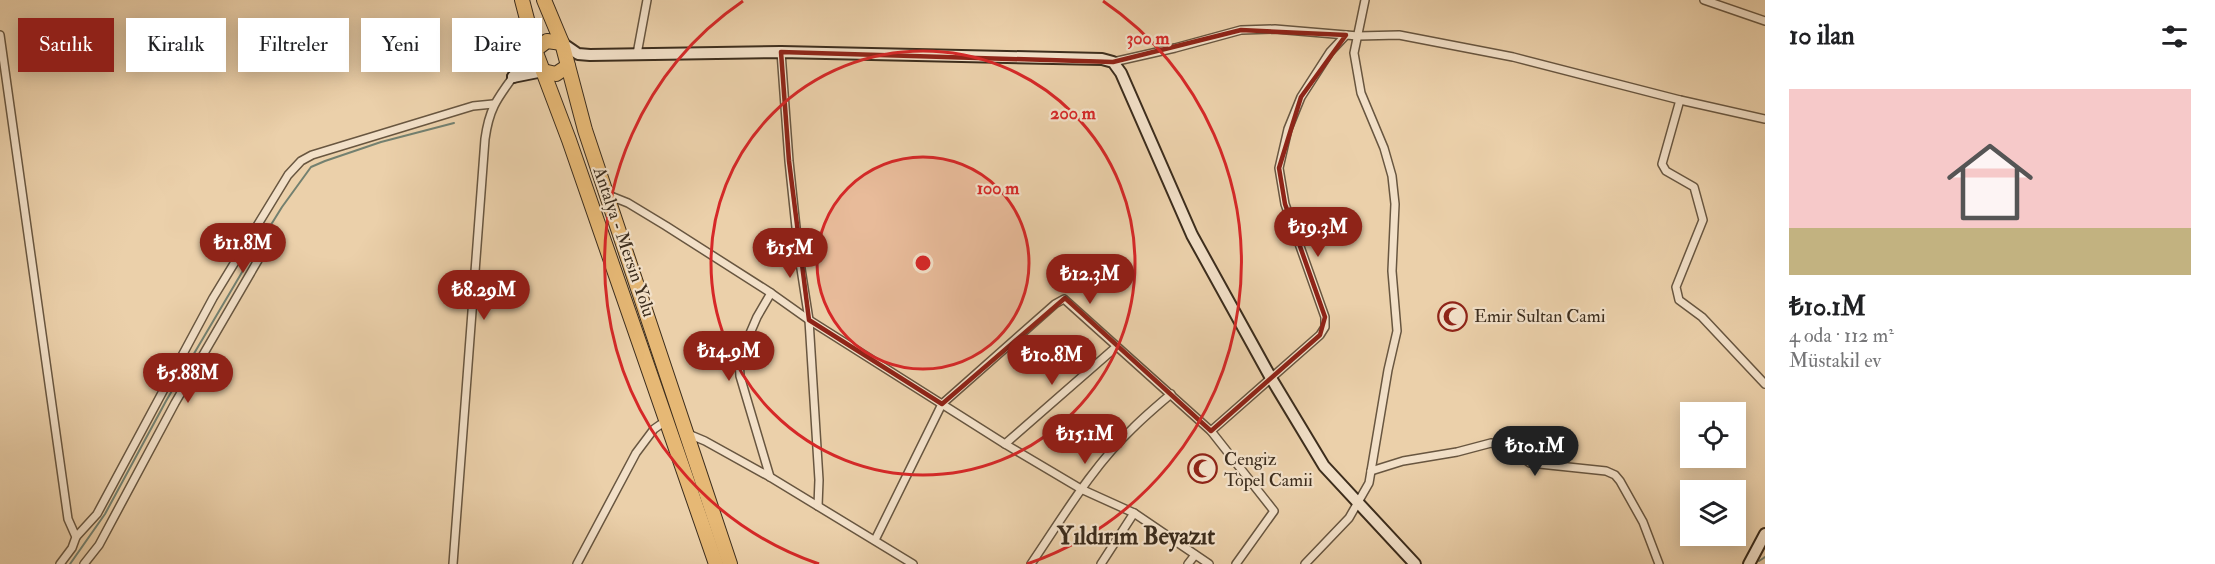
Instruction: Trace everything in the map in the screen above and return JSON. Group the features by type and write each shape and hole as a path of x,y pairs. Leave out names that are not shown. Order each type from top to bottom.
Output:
{"highway":[{"name":"Antalya - Mersin Yolu","path":"522,0 527,18"},
{"name":"Antalya - Mersin Yolu","path":"544,0 562,43 585,130 730,564"},
{"path":"542,45 547,41 562,43"},
{"path":"543,71 556,74 568,66"},
{"name":"Antalya - Mersin Yolu","path":"543,71 716,564"}],"street":[{"path":"637,54 647,0"},
{"path":"1305,564 1349,518 1369,483 1388,370 1397,332 1392,272 1395,204 1392,176 1359,84 1354,53 1365,0"},
{"path":"1704,0 1765,21"},
{"path":"562,43 578,54 590,55 781,52 1102,59 1113,62 1241,30 1275,29 1358,36 1399,35 1513,57 1680,100 1765,119"},
{"path":"0,35 68,519 76,537"},
{"path":"1211,431 1320,335 1325,327 1325,317 1285,204 1279,168 1288,129 1301,97 1330,52 1346,35"},
{"path":"781,52 790,173 809,320 819,480 818,506"},
{"path":"568,66 590,55"},
{"path":"1113,62 1121,74 1192,235 1270,378 1324,466 1415,564"},
{"path":"513,77 543,71"},
{"path":"453,564 487,123 493,104 517,72"},
{"path":"1680,100 1662,164 1666,171 1694,187 1703,220 1676,287 1679,300 1702,317 1765,384"},
{"path":"60,564 72,548 76,537 97,514 213,298 288,175 301,161 312,155 473,106 493,104"},
{"path":"607,195 628,203 666,226 1005,444 1081,489 1134,513 1209,564"},
{"path":"84,564 99,545 175,403 275,231"},
{"path":"770,477 740,376 739,358 771,292"},
{"path":"874,540 942,404 1055,304 1064,299 1211,431 1274,511 1236,564"},
{"path":"1005,444 1116,347"},
{"path":"1031,564 1081,489 1132,429 1171,394"},
{"path":"577,564 636,453 654,429 667,420"},
{"path":"686,433 770,477 913,564"},
{"path":"1371,471 1491,443 1501,444 1530,463 1606,471 1615,475 1620,481 1642,522 1659,564"},
{"path":"1101,564 1134,513"},
{"path":"1749,564 1765,534"},
{"path":"1188,564 1195,555"}],"highlighted area":[{"path":"1241,30 1346,35 1301,97 1279,168 1285,204 1325,317 1320,335 1211,431 1065,298 942,404 809,320 789,161 781,52 1113,62"}],"waterway":[{"path":"70,564 105,514 166,401 251,257 282,207 311,167 381,142 454,123"},
{"path":"1759,561 1765,557"}],"place":[{"name":"Emir Sultan Cami","path":"1453,316"},
{"name":"Cengiz Topel Camii","path":"1203,469"}],"district":[{"name":"Yıldırım Beyazıt","path":"1136,536"}]}
